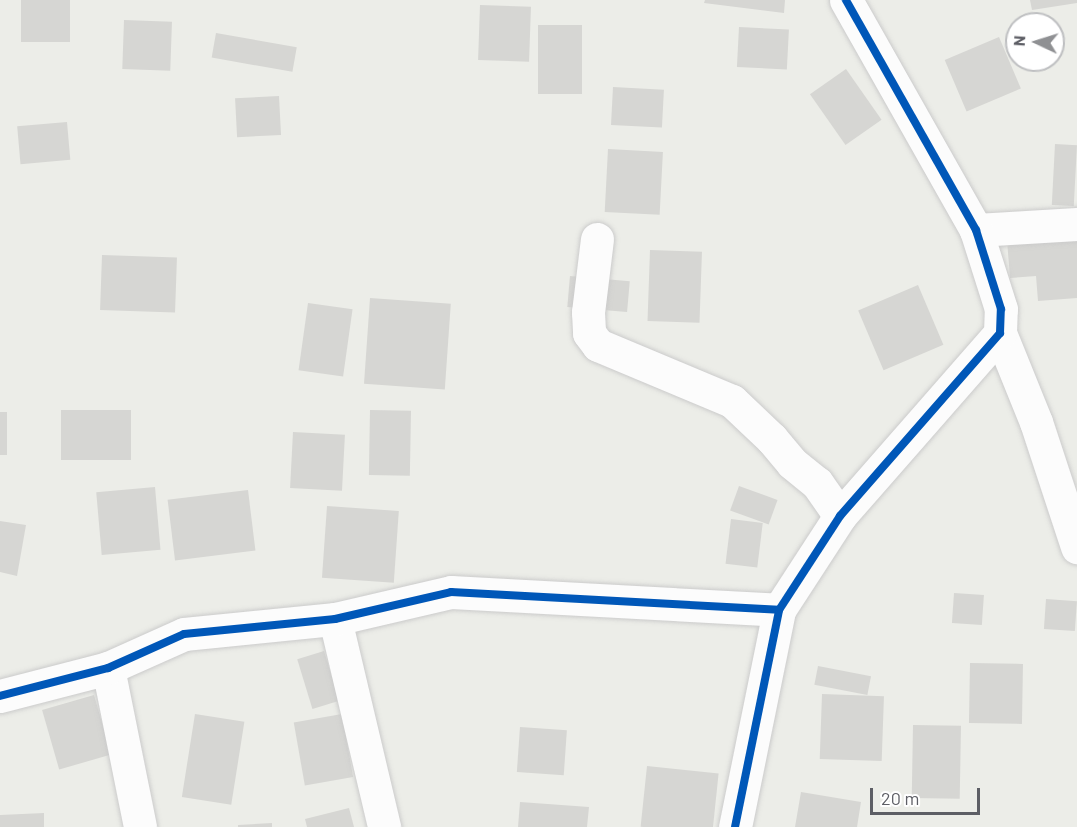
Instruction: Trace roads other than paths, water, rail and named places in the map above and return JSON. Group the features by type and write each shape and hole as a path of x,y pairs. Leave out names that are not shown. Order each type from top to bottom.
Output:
{"street":[{"path":"846,0 976,230 1001,309 1000,333 1036,422 1077,547"},
{"path":"976,230 1077,224"},
{"path":"597,239 588,312 589,333 598,345 732,401 772,438 792,463 817,483 840,516"},
{"path":"735,827 779,610 840,516 1000,333"},
{"path":"0,696 108,668 184,634 335,619 451,592 779,610"},
{"path":"335,619 384,827"},
{"path":"108,668 140,827"}]}
